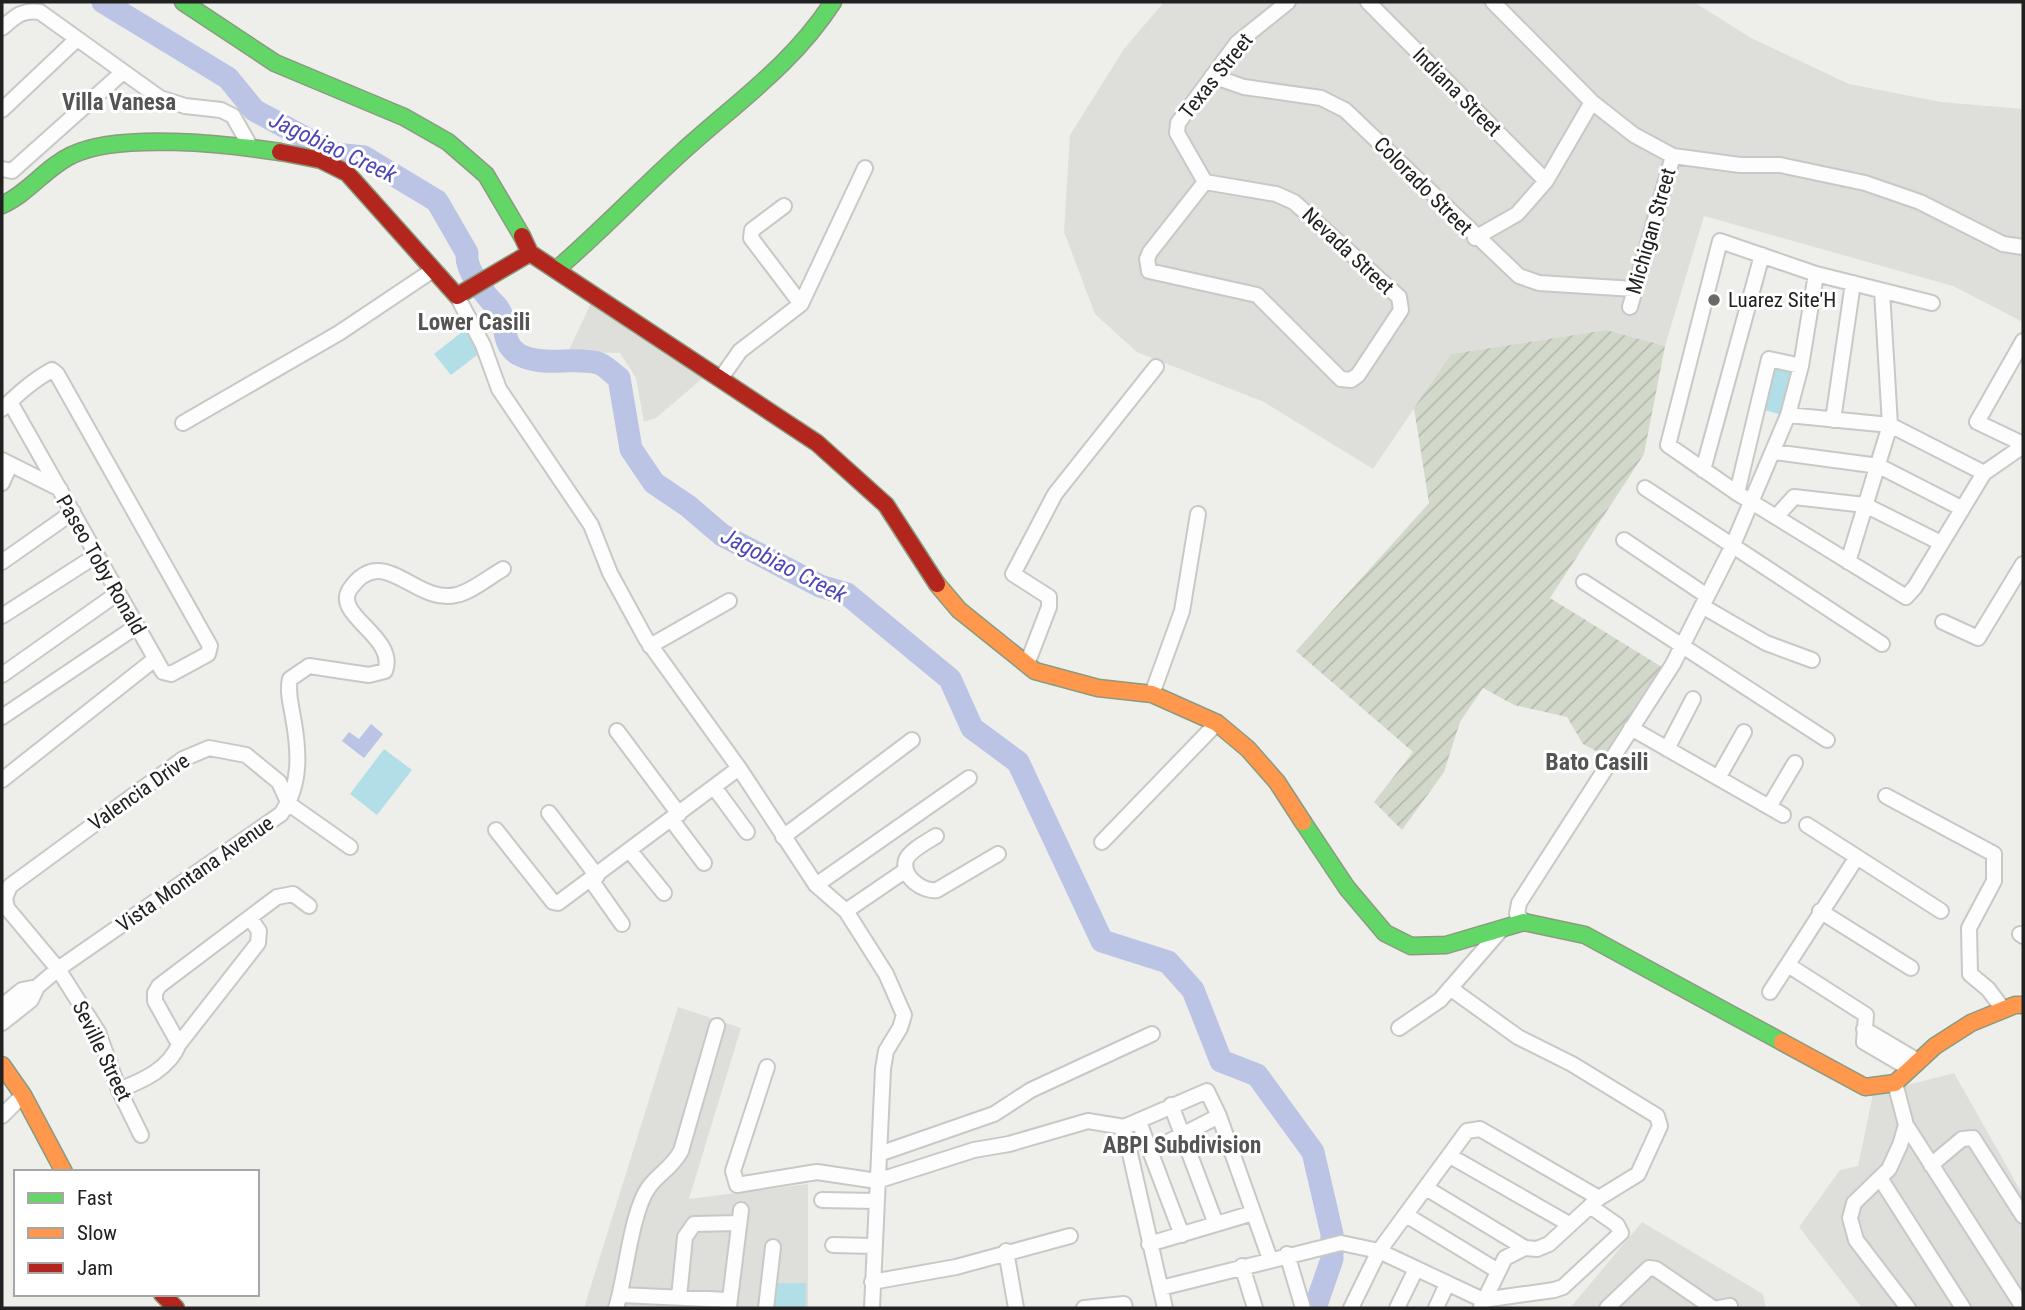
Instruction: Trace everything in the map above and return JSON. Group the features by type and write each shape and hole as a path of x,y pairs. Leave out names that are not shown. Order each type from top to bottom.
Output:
{"street":[{"path":"183,2 238,43 310,79 417,124 456,149 485,174 508,208 530,253 817,443 886,505 938,585 959,610 1035,671 1067,681 1152,694 1217,723 1248,749 1277,782 1348,888 1385,933 1411,946 1423,948 1500,931 1524,922 1585,935 1865,1087 1895,1083 1914,1065 1971,1023 2003,1009 2023,1005"},
{"path":"557,269 682,152 783,66 833,2"},
{"name":"Texas Street","path":"1205,183 1176,127 1237,43 1288,2"},
{"name":"Indiana Street","path":"1368,2 1546,181"},
{"path":"1493,2 1592,102 1634,135 1673,156 1740,165 1780,165 1865,183 1920,202 2003,244 2023,247"},
{"path":"2,28 19,13 29,10 40,12 160,98 184,106 221,110 233,116 250,146"},
{"path":"2,110 77,38"},
{"path":"2,169 12,170 123,72"},
{"name":"Colorado Street","path":"1212,76 1244,87 1334,102 1475,238 1519,276 1539,283 1634,289"},
{"path":"1475,238 1517,214 1546,181 1592,102"},
{"path":"2,205 75,153 111,146 178,143 250,146 291,154 344,170 406,233 433,270 463,293 499,390 591,525 610,573 650,646 739,768 816,885 846,911 886,974 904,1015 900,1028 886,1051 872,1308"},
{"name":"Michigan Street","path":"1630,307 1673,156"},
{"path":"721,378 740,351 801,304 865,168"},
{"name":"Nevada Street","path":"1205,183 1276,194 1294,202 1399,298 1401,310 1359,375 1345,381 1257,295 1149,271 1147,265 1150,252 1205,183"},
{"path":"784,206 752,230 751,237 801,304"},
{"path":"1932,303 1816,274 1720,241 1668,444 1737,493 1906,597 1911,594 1984,473 2022,450 1977,422 2023,341"},
{"path":"463,293 530,253"},
{"path":"1703,470 1762,255"},
{"path":"183,423 340,333 433,270"},
{"path":"1524,922 1517,914 1519,903 1684,645 1753,503 1788,415 1801,366 1816,274"},
{"path":"1833,420 1853,284"},
{"path":"1849,562 1890,425 1882,290"},
{"path":"1737,493 1769,359 1801,366"},
{"path":"1027,664 1049,607 1049,597 1013,574 1055,494 1156,367"},
{"path":"2,780 155,659 163,672 171,674 208,654 210,646 57,374 52,370 6,405 60,489"},
{"path":"1788,415 1890,425 1984,473"},
{"path":"1774,452 1879,466 1961,508"},
{"path":"2,483 6,463"},
{"name":"Paseo Toby Ronald","path":"6,463 60,489 155,659"},
{"path":"1645,488 1882,644"},
{"path":"1776,517 1794,497 1865,505 1941,543"},
{"path":"2,562 73,512"},
{"path":"1152,694 1182,611 1198,513"},
{"path":"1625,540 1704,601 1766,643 1812,660"},
{"path":"2,616 97,555"},
{"path":"1943,622 1978,638 2023,564"},
{"name":"Vista Montana Avenue","path":"2,1023 31,1000 37,988 58,969 270,822 289,803 300,753 290,698 290,679 309,666 369,675 384,671 387,664 385,649 352,611 347,596 351,588 371,572 379,570 394,573 421,592 456,596 503,569"},
{"path":"1584,582 1827,740"},
{"path":"2,675 118,593"},
{"path":"650,646 729,601"},
{"path":"2,717 137,626"},
{"path":"1667,749 1693,699"},
{"path":"1102,842 1217,723"},
{"path":"1631,729 1783,815"},
{"path":"617,731 704,863"},
{"path":"1718,778 1744,732"},
{"path":"783,837 912,740"},
{"name":"Valencia Drive","path":"58,969 7,908 5,898 10,886 183,759 209,748 246,755 278,782 289,803 350,847"},
{"path":"1769,807 1795,763"},
{"path":"496,830 552,902 562,902 739,768"},
{"path":"816,885 969,778"},
{"path":"714,787 747,832"},
{"path":"1886,796 1994,854 1994,881 1969,928 1968,955 1970,974 1988,989 2003,1009"},
{"path":"549,813 622,924"},
{"path":"1807,825 1941,911"},
{"path":"936,836 907,856 906,870 921,889 937,890 998,854"},
{"path":"630,851 664,893"},
{"path":"1770,992 1857,857"},
{"path":"846,911 906,870"},
{"path":"179,1044 155,1001 155,993 168,978 277,897 285,895 300,898 309,906"},
{"path":"1820,911 1911,968"},
{"path":"119,1090 148,1078 174,1057 179,1044 258,943 259,931 250,918"},
{"path":"1399,1028 1440,1000 1500,931"},
{"path":"1788,965 1866,1015 1864,1029 1914,1065"},
{"name":"Seville Street","path":"58,969 98,1032 119,1090 141,1135"},
{"name":"Vista Montana Avenue","path":"2,1006 22,990 37,988"},
{"path":"1426,1188 1525,1248 1537,1249 1549,1244 1594,1202 1637,1174 1660,1126 1657,1116 1572,1064 1518,1037 1450,988"},
{"path":"679,1297 685,1237 689,1228 694,1224 740,1216 729,1304 679,1297 618,1301 632,1234 648,1188 672,1167 681,1151 717,1026"},
{"path":"880,1154 994,1114 1031,1090 1152,1034"},
{"path":"2,1065 23,1095 63,1170"},
{"path":"767,1067 733,1171 737,1185 809,1172 877,1181 974,1150 1009,1144 1088,1121 1124,1128 1207,1091 1219,1116 1270,1259"},
{"path":"1895,1083 1906,1125 2023,1307"},
{"path":"2,1116 23,1095"},
{"path":"1171,1105 1216,1224"},
{"path":"1150,1151 1219,1116"},
{"path":"1139,1122 1182,1235"},
{"path":"1906,1125 1889,1169 1854,1203 1850,1217 1852,1229 1908,1308"},
{"path":"1124,1128 1165,1308"},
{"path":"1161,1288 1287,1254 1341,1243 1380,1251 1482,1304 1563,1287 1621,1233 1617,1225 1594,1202 1480,1129 1467,1131 1380,1251 1351,1308"},
{"path":"1931,1165 1962,1139 1973,1138 2023,1216"},
{"path":"1450,1156 1569,1224"},
{"path":"1880,1178 1963,1308"},
{"path":"822,1200 876,1201"},
{"path":"1149,1244 1253,1213"},
{"path":"1406,1215 1498,1271"},
{"path":"872,1282 956,1267 1006,1251 1070,1236"},
{"path":"833,1245 874,1246"},
{"path":"766,1308 774,1247"},
{"path":"1482,1304 1505,1258 1525,1248"},
{"path":"1006,1251 1016,1308"},
{"path":"1287,1254 1303,1308"},
{"path":"1242,1266 1255,1308"},
{"path":"1607,1308 1649,1268 1656,1269 1713,1308"},
{"path":"1397,1308 1416,1269"},
{"path":"1436,1308 1447,1284"},
{"path":"1084,1308 1125,1304 1125,1308"}],"shaded area":[{"path":"1164,2 1694,2 1751,38 1849,84 1941,102 2023,109 2023,322 1953,286 1704,216 1665,346 1606,330 1451,354 1373,469 1264,402 1137,352 1095,314 1064,232 1070,135 1124,49"},
{"path":"593,299 704,377 656,418 644,422 636,378 620,353 568,352"},
{"path":"472,324 489,346 451,375 434,354"},
{"path":"1606,330 1665,346 1644,454 1550,598 1665,669 1607,757 1583,744 1567,717 1514,705 1483,688 1460,722 1444,772 1402,830 1374,802 1413,752 1296,651 1429,503 1414,408 1451,354"},
{"path":"1771,363 1794,369 1783,415 1760,409"},
{"path":"371,724 383,734 364,758 342,741 349,732 359,739"},
{"path":"384,749 412,770 377,815 350,794"},
{"path":"678,1007 741,1028 689,1199 808,1184 808,1308 584,1308"},
{"path":"1954,1073 2023,1195 2023,1308 1862,1308 1799,1227 1840,1170 1858,1166 1873,1094"},
{"path":"1642,1222 1763,1294 1766,1308 1570,1308"},
{"path":"773,1283 806,1283 806,1308 773,1308"}],"waterway":[{"name":"Jagobiao Creek","path":"103,2 228,78 254,110 335,154 364,157 437,201 467,253 472,274 501,313 506,338 512,349 518,354 537,360 598,363 619,378 631,449 654,483 688,506 722,535 820,586 847,594 950,679 972,728 1018,762 1102,941 1168,962 1193,990 1221,1061 1257,1075 1313,1152 1332,1234 1332,1259 1315,1308"}],"traffic: fast":[{"path":"183,2 275,63 404,117 448,142 486,175 522,236"},
{"path":"557,269 682,152 782,64 833,2"},
{"path":"2,205 21,194 63,160 92,148 117,144 174,142 280,152"},
{"path":"1303,822 1347,888 1385,933 1411,946 1446,945 1524,922 1585,935 1782,1042"}],"traffic: slow":[{"path":"937,584 959,610 1035,671 1098,688 1152,694 1217,723 1248,749 1277,782 1303,822"},
{"path":"1782,1042 1865,1087 1895,1083 1935,1046 1971,1023 2015,1005 2023,1005"},
{"path":"2,1065 23,1095 63,1170"}],"traffic: jam":[{"path":"280,152 321,160 347,173 457,296 530,253"},
{"path":"522,236 530,253 817,443 886,505 937,584"},
{"path":"164,1296 176,1308"}],"place":[{"name":"Luarez Site'H","path":"1714,300"}],"district":[{"name":"Villa Vanesa","path":"119,102"},
{"name":"Lower Casili","path":"474,322"},
{"name":"Bato Casili","path":"1597,762"},
{"name":"ABPI Subdivision","path":"1182,1145"}]}
